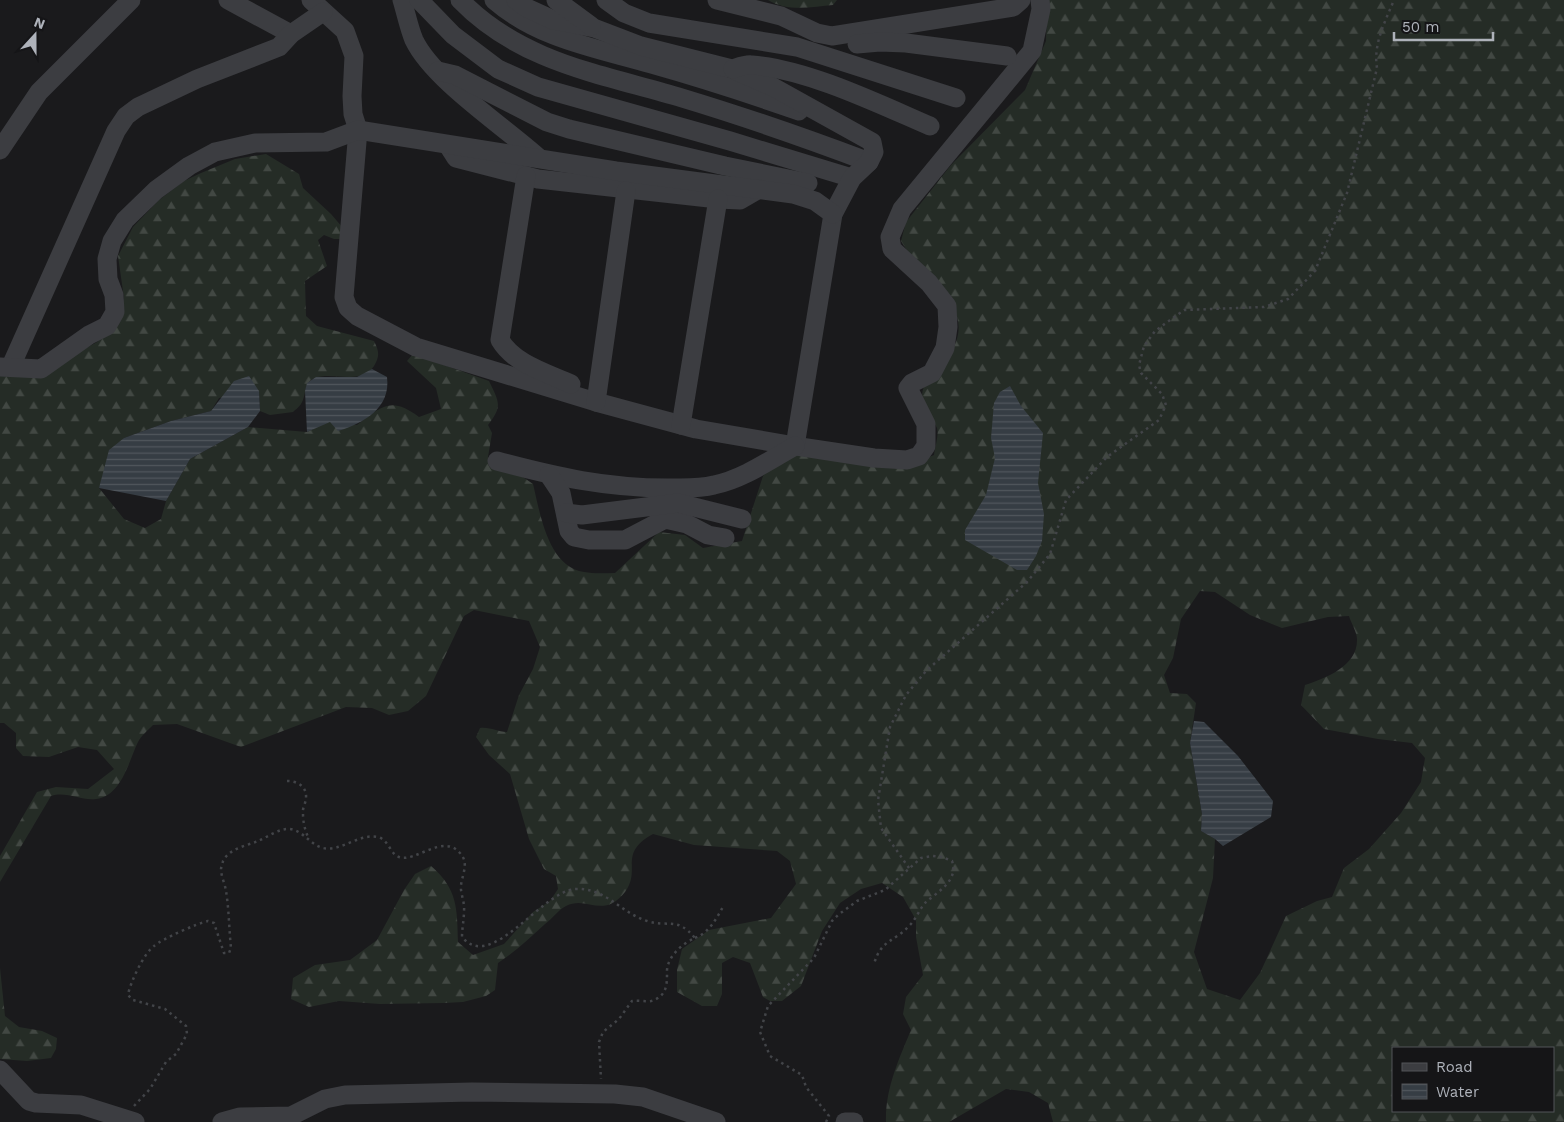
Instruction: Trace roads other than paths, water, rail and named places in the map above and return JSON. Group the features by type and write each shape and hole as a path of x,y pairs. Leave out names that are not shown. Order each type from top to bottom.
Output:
{"street":[{"path":"2,145 40,92 131,0"},
{"path":"228,0 291,34"},
{"path":"402,0 414,40 438,71 539,158"},
{"path":"419,0 453,35 498,69 538,88 730,141 852,178"},
{"path":"460,0 486,25 516,44 532,51 584,71 683,98 870,162"},
{"path":"494,0 511,14 540,30 570,42 748,93 799,112 806,112 809,107"},
{"path":"516,0 527,8 552,20 594,28 641,46 732,69 773,87 872,142 874,152 870,162 852,178 833,214 796,446"},
{"path":"556,0 594,28"},
{"path":"606,0 624,13 649,23 797,47 956,98"},
{"path":"718,0 781,16 817,34 832,36 1013,7 1021,0"},
{"path":"833,214 814,201 793,194 616,171 358,130 326,142 255,143 215,152 189,166 149,196 124,220 112,242 107,259 108,279 114,295 116,312 107,326 89,335 42,369 32,370 5,366 116,131 126,116 138,107 197,79 279,47 317,6 345,32 354,56 352,96 353,114 358,130 344,297 348,308 357,316 416,347 596,402 681,425 796,446 874,458 908,460 919,456 926,446 926,424 908,388 912,382 932,373 945,348 948,327 947,306 929,283 892,249 890,237 902,209 1032,51 1041,10 1040,0"},
{"path":"832,36 844,42 860,45 880,42 906,43 1007,56"},
{"path":"732,69 750,64 777,69 860,96 930,126"},
{"path":"438,71 455,74 547,122 568,129 725,166 808,183"},
{"path":"447,144 456,158 526,176 626,191 740,200 759,189"},
{"path":"526,176 500,340 506,349 520,360 585,390 596,402"},
{"path":"596,402 626,191"},
{"path":"681,425 718,199"},
{"path":"497,461 592,484 646,488 698,488 715,485 748,473 796,446"},
{"path":"549,475 561,493 569,531 574,537 589,540 625,540 665,519 687,524 708,535 725,538"},
{"path":"566,512 582,515 678,503 742,519"},
{"path":"0,1070 29,1101 81,1105 122,1120"},
{"path":"222,1122 240,1118 293,1119 325,1099 345,1095 472,1092 601,1094 644,1097 716,1122"},
{"path":"845,1122 854,1122"}],"water":[{"path":"372,369 387,377 385,397 374,413 357,424 338,431 330,422 307,432 305,391 307,383 316,377 357,377"},
{"path":"249,376 259,391 260,411 248,427 190,459 166,501 99,488 109,450 124,438 171,421 211,411 234,381"},
{"path":"1010,386 1021,406 1043,433 1038,483 1044,514 1042,541 1036,556 1027,570 1017,570 965,540 965,530 986,495 995,458 991,438 994,403 1000,392"},
{"path":"1194,721 1204,722 1238,756 1273,801 1271,817 1223,846 1201,831 1202,814 1190,743"}]}
